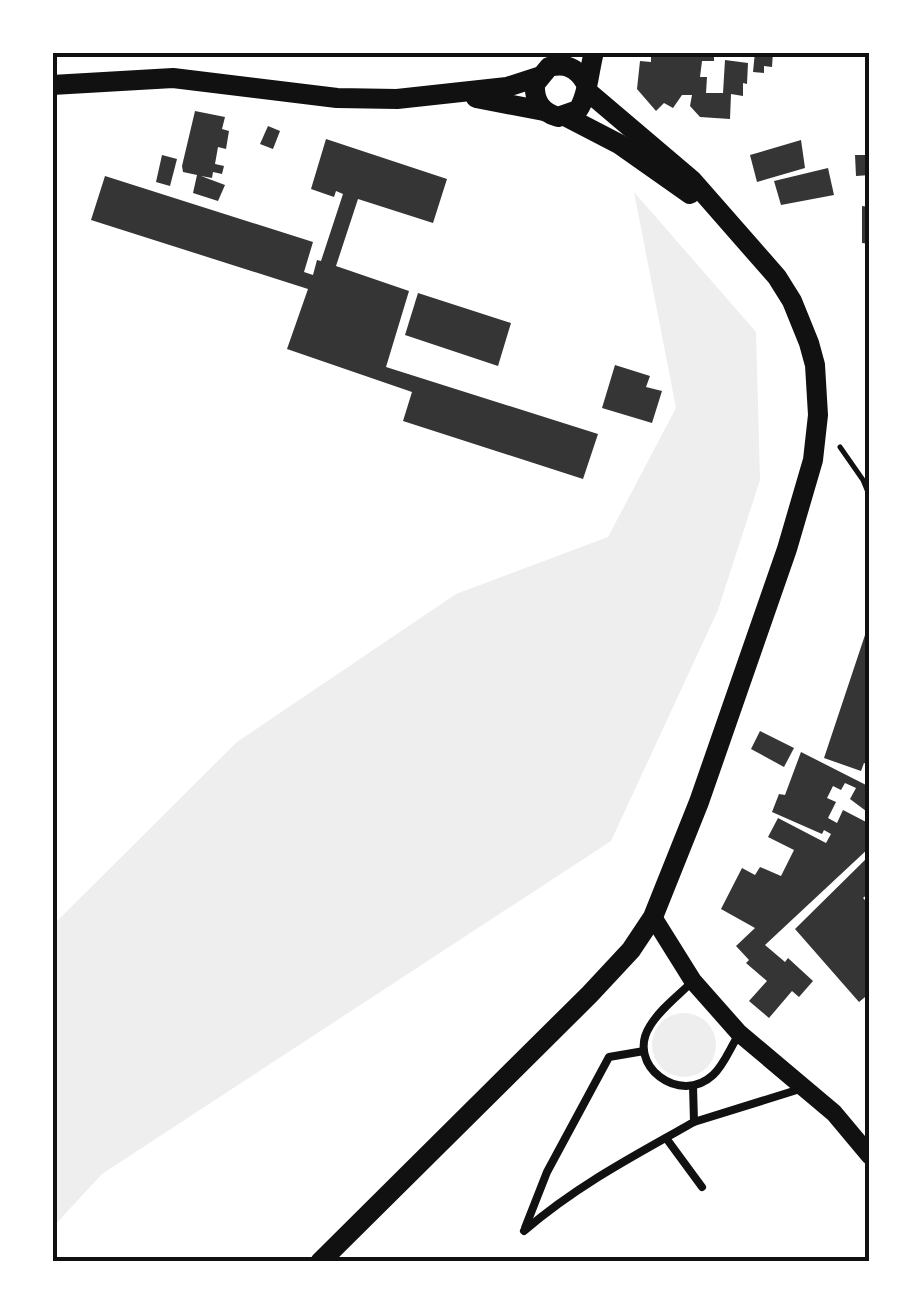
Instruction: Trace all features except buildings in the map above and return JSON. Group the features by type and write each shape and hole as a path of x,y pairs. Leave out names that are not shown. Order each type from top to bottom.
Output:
{"main road":[{"path":"566,116 578,110 594,52"},
{"path":"544,111 536,99 547,66"},
{"path":"52,85 173,78 337,98 397,99 507,87 547,66 566,66 574,69 586,86 692,180 777,277 792,301 814,365 818,415 813,460 787,549 654,917 631,950 590,994 320,1262"},
{"path":"454,95 566,116 619,144 729,221"}],"street":[{"path":"654,917 693,980 739,1033 834,1112 870,1156"}],"lane":[{"path":"693,980 650,1025 644,1052 656,1075 667,1083 693,1086 712,1076 739,1033"},
{"path":"644,1052 610,1057 547,1172 524,1230 559,1200 629,1156 694,1122 806,1087"},
{"path":"693,1086 694,1122"},
{"path":"666,1138 702,1187"}],"path":[{"path":"818,415 870,496"}],"shaded area":[{"path":"634,192 756,332 760,480 718,610 611,841 102,1174 53,1227 53,925 237,742 456,594 608,537 676,408"},
{"path":"684,1013 707,1022 716,1045 707,1068 684,1077 661,1068 652,1045 661,1022"}]}
